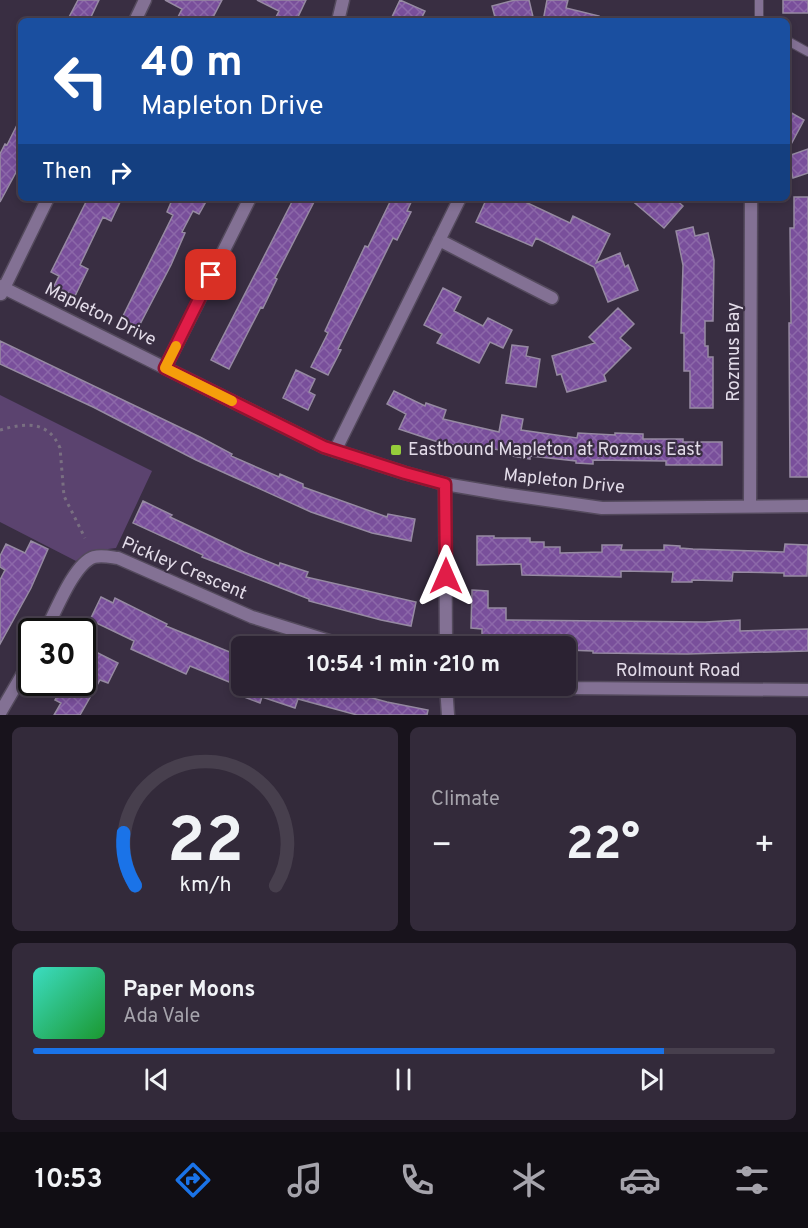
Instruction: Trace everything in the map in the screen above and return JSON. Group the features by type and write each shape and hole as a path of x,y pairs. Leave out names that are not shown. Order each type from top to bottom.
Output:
{"street":[{"path":"136,18 145,0"},
{"path":"339,18 343,0"},
{"path":"1,290 46,201"},
{"path":"165,368 248,201"},
{"path":"335,451 458,201"},
{"name":"Rozmus Bay","path":"750,506 751,201"},
{"path":"439,240 552,298"},
{"name":"Mapleton Drive","path":"1,290 324,447 445,484 602,508 808,506"},
{"path":"445,484 446,636"},
{"name":"Pickley Crescent","path":"52,618 77,572 87,561 104,556 118,558 252,617 313,636"},
{"path":"0,713 18,682"},
{"name":"Rolmount Road","path":"576,688 808,690"},
{"path":"447,696 448,715"}],"lane":[{"path":"759,0 760,18"},
{"path":"790,42 808,52"}],"path":[{"path":"0,430 28,425 50,432 60,448 64,496 85,538"}],"shaded area":[{"path":"0,395 152,471 116,548 92,551 76,561 0,522"}],"building":[{"path":"78,0 99,0 90,18 69,18"},
{"path":"165,0 222,0 213,18 178,18 182,9"},
{"path":"257,0 306,0 297,18 276,18 279,11"},
{"path":"400,0 425,11 422,18 391,18"},
{"path":"515,0 529,0 533,18 495,18 492,6"},
{"path":"547,0 568,0 566,8 599,16 599,18 544,18"},
{"path":"783,0 808,0 808,13 783,13"},
{"path":"790,112 804,120 790,146"},
{"path":"18,123 18,169 0,202 0,154 5,144 7,145"},
{"path":"808,149 808,173 793,178 790,155"},
{"path":"794,197 808,197 808,477 790,477 790,228 794,228"},
{"path":"86,201 121,201 111,221 103,217 80,265 88,269 75,296 54,286 59,276 51,272"},
{"path":"172,201 206,201 199,214 193,211 182,232 185,233 171,265 138,328 121,320 173,215 167,212"},
{"path":"292,201 314,201 275,278 277,279 263,308 261,307 229,369 211,360"},
{"path":"391,201 412,201 407,211 411,212 397,240 393,238 338,349 341,350 328,375 311,367 328,333 325,331 365,246 368,247"},
{"path":"486,201 523,201 570,223 573,216 610,234 596,263 620,253 625,267 628,265 638,290 608,302 594,267 536,238 532,246 476,222"},
{"path":"632,201 677,201 683,206 664,228"},
{"path":"693,227 695,236 708,233 714,260 713,321 705,321 705,346 708,346 708,357 713,357 713,408 690,408 690,371 684,371 684,333 681,333 683,265 676,231"},
{"path":"443,288 461,297 454,311 483,326 488,318 512,330 503,348 490,342 479,363 437,343 442,334 424,325"},
{"path":"618,308 634,324 620,338 631,348 604,375 606,381 567,392 561,374 557,375 552,356 595,343 589,337"},
{"path":"0,341 200,437 232,454 231,456 279,477 280,474 303,484 303,487 387,517 388,514 415,519 411,541 372,533 311,512 196,460 93,407 0,364"},
{"path":"512,345 528,347 526,356 540,359 536,387 506,383"},
{"path":"296,370 315,379 309,392 315,395 308,410 283,398"},
{"path":"394,391 425,406 426,403 446,410 443,419 499,432 502,415 523,419 521,430 577,438 578,433 615,435 615,433 643,434 643,439 722,442 722,465 666,465 666,461 593,460 593,464 576,463 576,461 530,456 530,459 513,456 513,452 487,448 486,452 435,441 399,429 406,414 387,404"},
{"path":"143,501 172,515 170,517 244,552 279,566 280,563 308,572 306,577 416,602 411,626 309,601 309,599 202,557 203,555 133,523"},
{"path":"477,536 530,538 530,542 544,542 544,547 560,547 560,553 602,552 602,545 622,545 621,550 664,550 664,545 693,549 784,552 785,544 808,545 807,576 733,572 732,581 672,582 673,572 621,571 621,577 522,575 521,564 477,565"},
{"path":"31,541 48,549 31,588 0,644 0,580 5,570 0,567 0,556 6,544 25,553"},
{"path":"472,590 488,591 488,608 506,608 506,620 705,622 740,620 740,631 808,629 808,651 687,654 593,653 593,651 576,650 576,636 482,636 482,629 471,628"},
{"path":"101,597 113,603 115,598 167,624 166,626 231,653 231,683 190,666 186,674 131,649 134,641 96,623 96,618 91,618"},
{"path":"96,652 118,663 108,683 100,680 96,687"},
{"path":"57,696 91,696 80,715 54,715 61,703 55,700"},
{"path":"242,696 365,696 428,710 427,715 357,715 298,699 295,708 262,697 260,703"}],"slow traffic":[{"path":"176,346 165,368 232,401"}],"place":[{"name":"Eastbound Mapleton at Rozmus East","path":"396,450"}],"route":[{"path":"211,275 165,368 324,447 445,484 446,576"}]}
